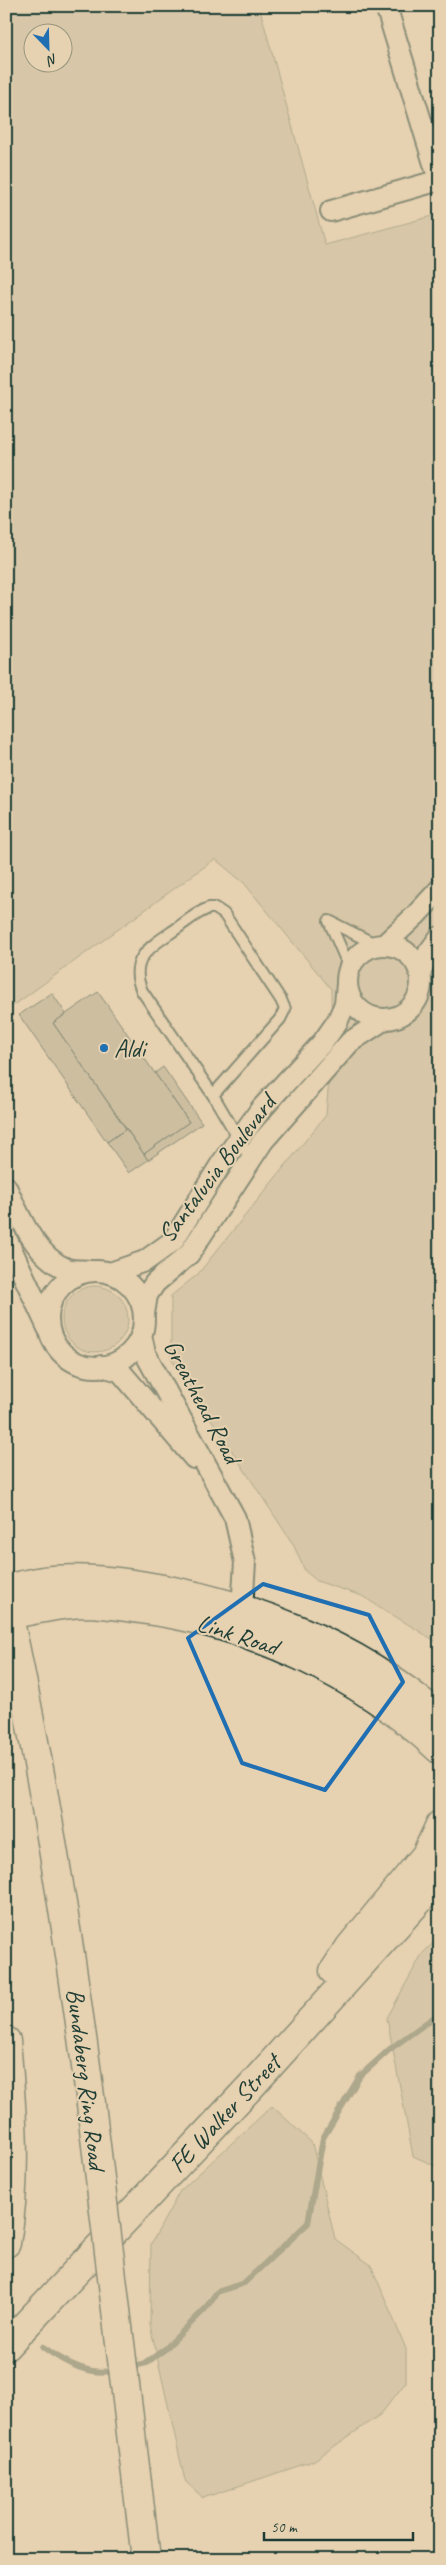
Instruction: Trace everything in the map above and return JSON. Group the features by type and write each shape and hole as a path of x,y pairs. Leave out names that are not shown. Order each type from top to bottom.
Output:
{"main road":[{"name":"Link Road","path":"6,1588 44,1581 111,1581 184,1593 238,1619 334,1674 394,1711 440,1750"},
{"name":"Link Road","path":"8,1609 84,1603 287,1625 361,1661 440,1717"},
{"name":"Bundaberg Ring Road","path":"8,1609 41,1772 74,1978 146,2559"},
{"path":"361,1661 407,1678 440,1703"},
{"path":"280,2051 350,1947 426,1855 440,1824"},
{"name":"FE Walker Street","path":"6,2346 252,2085 280,2051 440,1877"},
{"path":"6,2041 14,2155 14,2188 6,2243"}],"street":[{"path":"331,212 439,180 386,6"},
{"path":"440,889 416,915 381,945 360,954 347,979 349,995 363,1013 384,1019 402,1014 415,1001 420,984 420,974 429,952 440,936"},
{"path":"381,945 402,950 410,956 420,974"},
{"name":"Santalucia Boulevard","path":"101,1272 145,1261 173,1241 239,1138 261,1109 323,1042 338,1022 344,1004 347,979"},
{"name":"Santalucia Boulevard","path":"144,1314 147,1295 155,1283 189,1254 250,1158 350,1042 384,1019"},
{"name":"Greathead Road","path":"6,1187 35,1243 52,1260 68,1269 101,1272 123,1279 133,1288 140,1301 144,1314 141,1336 135,1347 126,1356 114,1363 101,1366"},
{"name":"Greathead Road","path":"6,1238 56,1346 76,1362 120,1371 221,1490"},
{"path":"56,1346 50,1331 48,1314 53,1298 63,1285 76,1276 101,1272"},
{"name":"Greathead Road","path":"141,1336 145,1353 235,1518 241,1537 245,1562 238,1619"}],"lane":[{"path":"213,1095 280,1019 285,1009 224,914 215,908 203,910 150,947 140,960 137,977 142,991 213,1095 250,1158"},
{"path":"347,979 346,960 326,918 381,945"}],"highlighted area":[{"path":"263,1584 369,1615 403,1682 325,1790 242,1763 188,1638"}],"shaded area":[{"path":"6,6 259,6 325,245 440,214 440,1644 362,1596 317,1581 305,1571 293,1544 171,1358 171,1296 198,1274 326,1115 332,1041 331,989 244,883 215,859 6,1011"},
{"path":"95,1286 108,1289 118,1296 125,1306 128,1319 125,1332 118,1342 108,1349 95,1352 82,1349 72,1342 65,1332 62,1319 65,1306 72,1296 82,1289"},
{"path":"440,1936 440,2168 413,2156 387,2018 422,1954"},
{"path":"272,2106 312,2143 335,2239 371,2265 406,2349 406,2382 381,2414 313,2461 203,2498 185,2481 150,2325 151,2244 180,2191"}],"building":[{"name":"Aldi","path":"98,992 189,1122 144,1154 53,1023"},
{"path":"52,993 66,1014 53,1023 126,1129 107,1142 19,1015"},
{"path":"163,1067 202,1123 148,1160 144,1154 189,1122 155,1073"},
{"path":"126,1129 148,1160 129,1173 107,1142"}],"waterway":[{"path":"130,2367 146,2363 165,2349 205,2309 217,2292 244,2283 308,2223 323,2138 360,2076 390,2049 440,2013"},
{"path":"43,2347 78,2367 98,2372 117,2370"}],"place":[{"name":"Aldi","path":"104,1048"}]}
